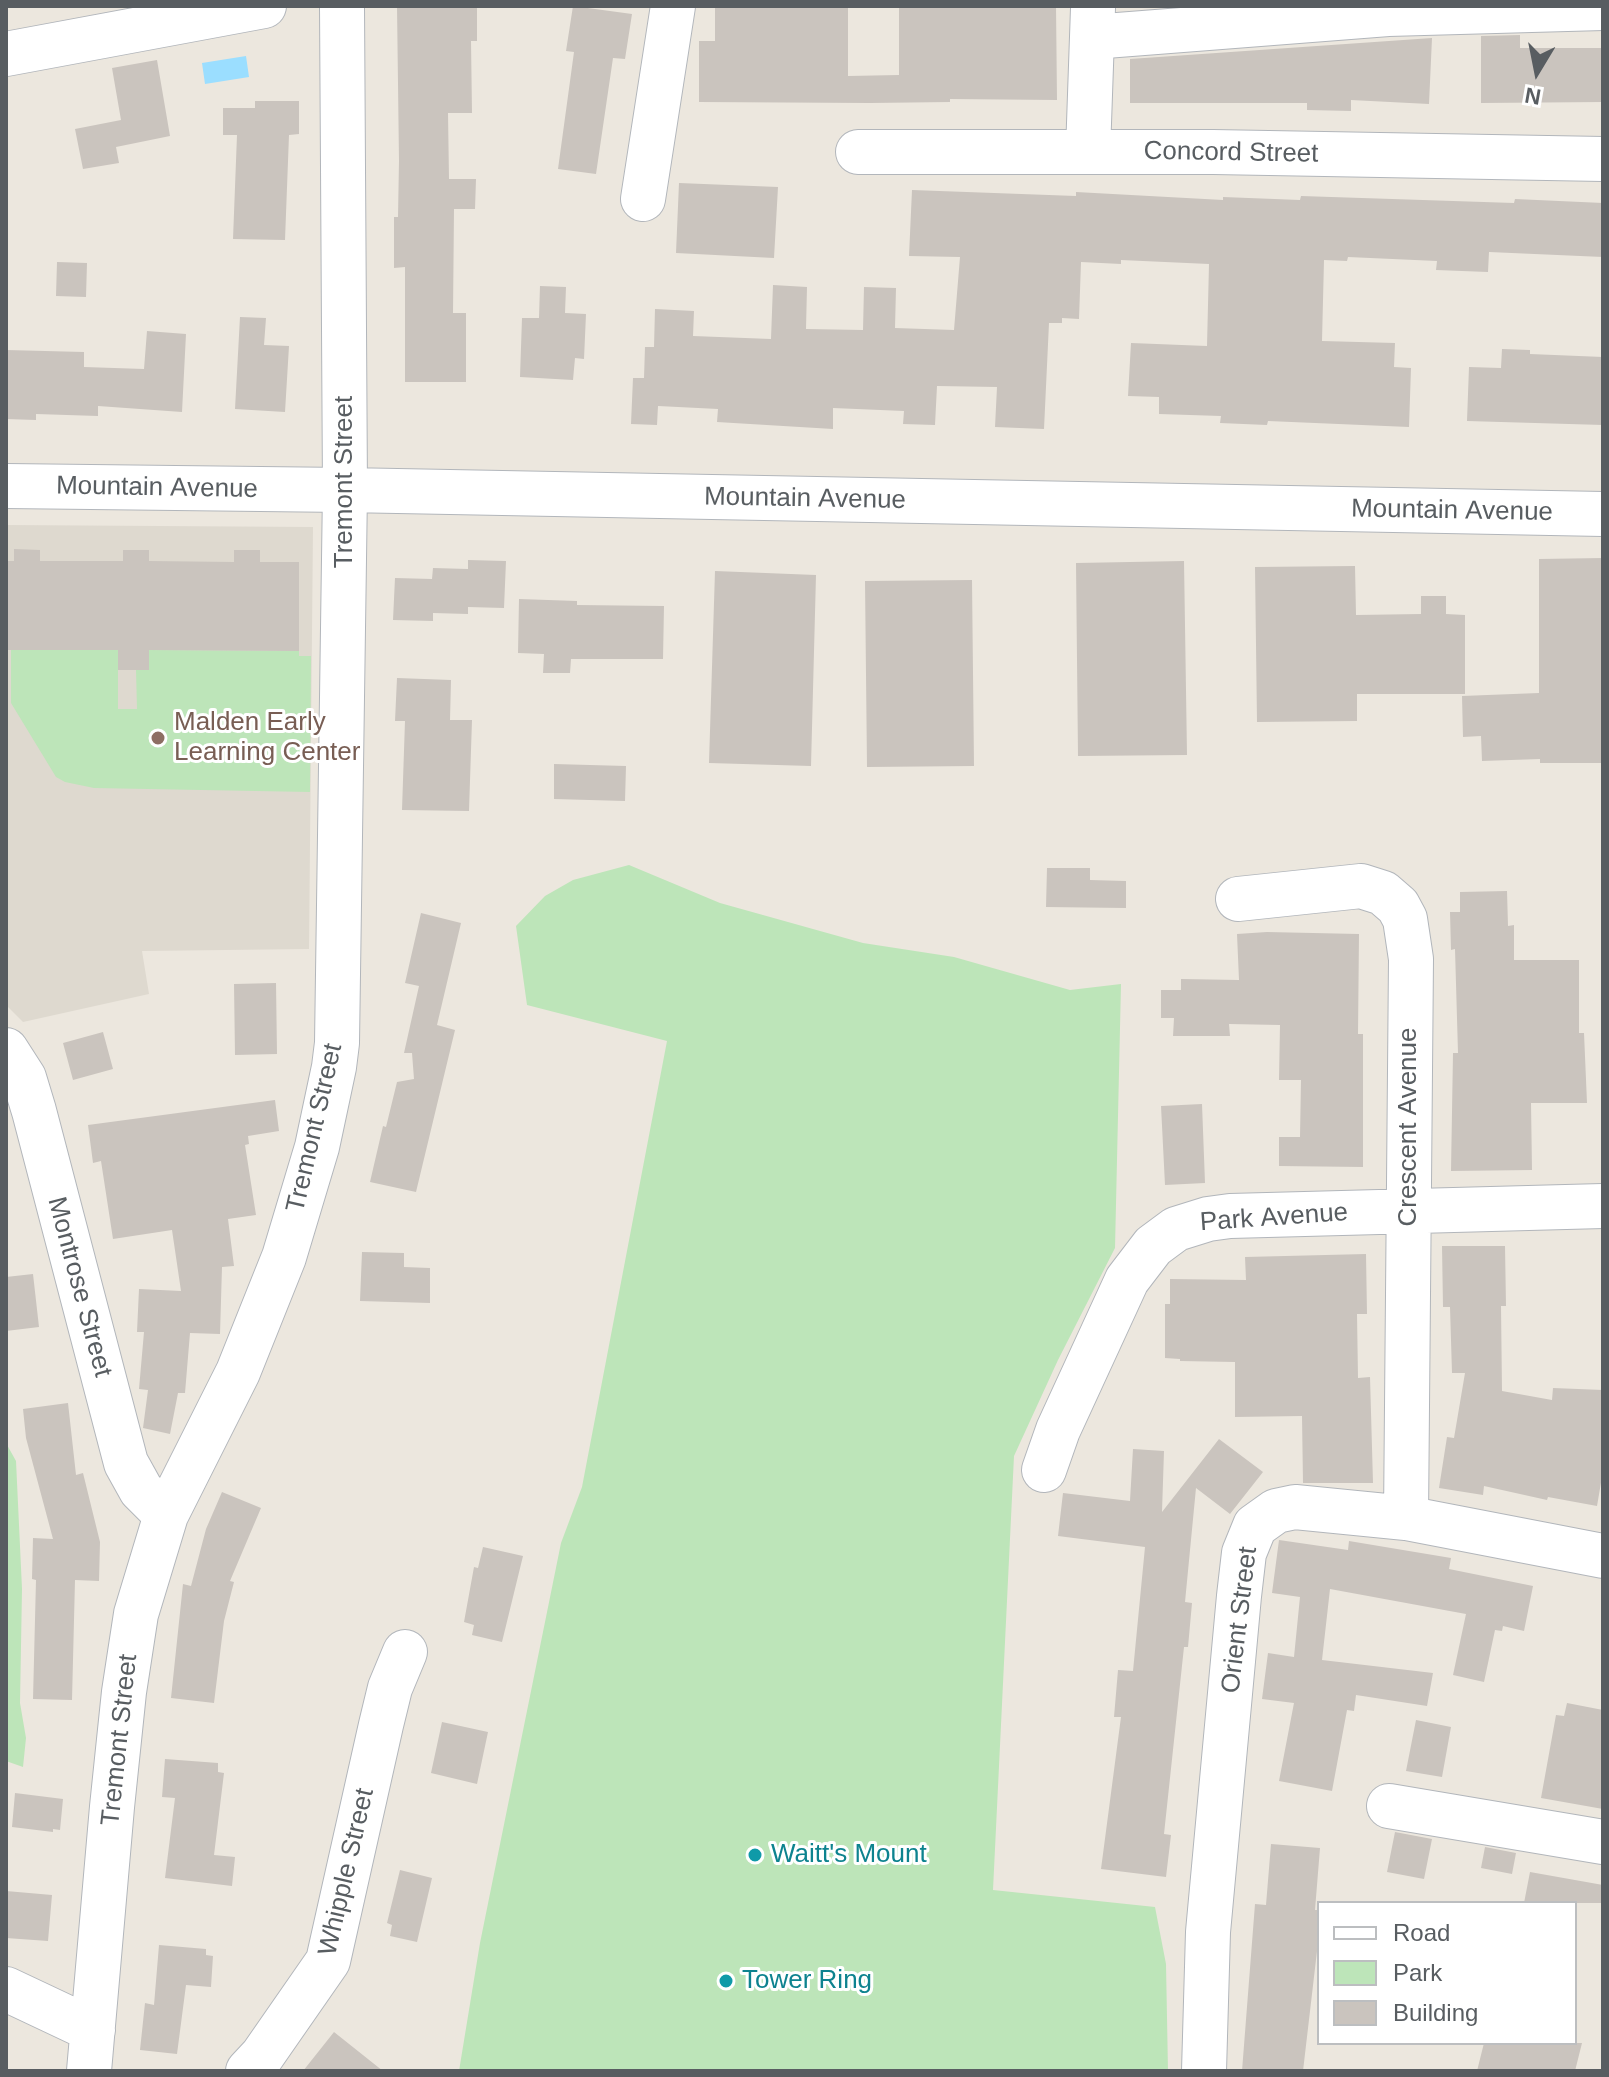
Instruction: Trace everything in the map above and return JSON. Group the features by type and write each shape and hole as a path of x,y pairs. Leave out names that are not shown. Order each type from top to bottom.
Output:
{"street":[{"path":"6,54 264,6"},
{"name":"Tremont Street","path":"91,2051 126,1676 136,1614 166,1515 238,1372 284,1257 317,1147 337,1043 345,490 342,6"},
{"path":"643,199 673,6"},
{"path":"1088,152 1092,21 1352,11 1603,8"},
{"name":"Concord Street","path":"858,152 1603,159"},
{"name":"Mountain Avenue","path":"6,486 1603,514"},
{"name":"Crescent Avenue","path":"1238,899 1361,886 1383,893 1402,912 1407,927 1411,959 1406,1518"},
{"name":"Montrose Street","path":"6,1050 24,1078 34,1111 126,1463 141,1490 166,1515"},
{"name":"Park Avenue","path":"1044,1470 1058,1430 1127,1280 1141,1259 1164,1237 1188,1224 1230,1216 1603,1206"},
{"name":"Orient Street","path":"1204,2071 1208,1932 1239,1596 1248,1538 1255,1526 1262,1519 1288,1508 1406,1518 1603,1556"},
{"name":"Whipple Street","path":"248,2071 262,2056 328,1961 390,1688 405,1652"},
{"path":"1389,1806 1603,1842"},
{"path":"6,1989 91,2051"}],"shaded area":[{"name":"Malden Early Learning Center","path":"6,525 313,527 309,949 142,951 149,994 23,1022 6,1005"}],"green space":[{"path":"11,650 118,650 118,709 137,709 136,670 149,650 299,651 299,656 311,656 310,792 94,788 65,782 56,777 11,703"},
{"path":"629,865 720,903 863,943 954,957 1070,990 1121,984 1115,1248 1014,1456 993,1890 1155,1907 1166,1964 1168,2071 459,2071 480,1943 561,1543 582,1487 667,1041 527,1005 516,926 545,896 573,880"},
{"path":"6,1443 16,1461 22,1589 20,1703 26,1738 23,1767 6,1761"}],"water":[{"path":"246,56 249,77 205,84 202,63"}],"building":[{"path":"397,6 477,6 477,41 471,41 472,113 448,113 449,179 476,179 475,209 454,209 453,313 466,313 466,382 405,382 405,267 394,268 399,161"},
{"path":"573,6 632,14 625,59 613,58 596,174 558,169 574,52 566,51"},
{"path":"715,6 848,6 848,76 899,75 899,6 1056,6 1057,100 699,102 699,41 715,41"},
{"path":"1520,35 1520,48 1603,48 1603,102 1481,103 1481,36"},
{"path":"1432,38 1429,104 1351,100 1351,111 1307,110 1307,103 1130,103 1130,59"},
{"path":"157,60 170,136 116,147 119,163 83,169 75,129 121,120 112,68"},
{"path":"255,101 299,101 299,134 289,135 285,240 233,239 237,135 223,135 223,108 255,108"},
{"path":"679,183 778,187 774,258 676,253"},
{"path":"912,190 1076,196 1076,192 1223,200 1223,197 1300,200 1301,196 1603,203 1603,257 1489,252 1488,272 1436,270 1437,261 1348,257 1347,261 1324,260 1322,341 1395,343 1394,367 1411,368 1409,427 1268,421 1267,425 1220,423 1221,416 1159,414 1159,397 1128,396 1131,343 1207,346 1209,264 1121,260 1121,264 1081,262 1079,319 1062,318 1062,323 1049,323 1044,429 995,427 997,387 937,386 935,425 903,424 904,411 833,408 833,429 717,422 718,409 658,406 657,425 631,424 633,378 644,378 645,347 654,347 655,309 694,311 693,336 771,339 773,285 807,287 806,329 863,330 864,287 896,288 895,328 954,330 960,257 909,256"},
{"path":"57,262 87,263 86,297 56,296"},
{"path":"540,286 566,287 565,313 586,314 584,359 575,358 573,380 520,377 522,318 539,318"},
{"path":"240,317 266,318 264,345 289,346 285,412 235,409"},
{"path":"147,331 186,334 182,412 98,406 98,416 36,414 36,420 6,419 6,350 84,352 84,367 144,369"},
{"path":"1502,349 1530,350 1530,354 1603,357 1603,425 1467,421 1469,367 1501,368"},
{"path":"14,549 40,550 40,561 123,561 123,550 149,550 149,561 234,562 234,550 260,550 260,562 299,562 299,651 149,650 149,670 118,670 118,650 6,650 6,561 14,561"},
{"path":"1603,558 1603,763 1540,763 1540,759 1482,761 1481,736 1463,737 1462,696 1539,693 1539,559"},
{"path":"468,560 506,561 504,608 468,607 468,614 433,613 433,621 393,620 395,578 432,579 433,568 468,569"},
{"path":"1184,561 1187,755 1078,756 1076,563"},
{"path":"1355,566 1356,615 1421,614 1421,596 1446,596 1446,614 1465,615 1465,694 1357,694 1357,721 1257,722 1255,567"},
{"path":"715,571 816,575 811,766 709,763"},
{"path":"972,580 974,766 867,767 865,581"},
{"path":"519,599 577,601 577,605 664,606 663,659 571,659 570,673 543,673 544,654 518,653"},
{"path":"397,678 451,680 450,720 472,720 469,811 402,810 405,721 395,721"},
{"path":"554,764 626,766 625,801 554,799"},
{"path":"1047,868 1090,868 1090,880 1126,881 1126,908 1046,907"},
{"path":"1507,891 1508,926 1514,925 1514,960 1579,960 1579,1033 1584,1033 1587,1103 1531,1103 1532,1170 1451,1171 1453,1053 1458,1053 1455,949 1451,950 1450,912 1460,912 1460,892"},
{"path":"421,913 461,923 437,1025 455,1030 416,1192 370,1182 397,1082 414,1079 412,1053 404,1053 419,986 405,983"},
{"path":"1237,934 1359,934 1358,1034 1363,1034 1363,1167 1279,1166 1279,1137 1300,1137 1301,1080 1279,1080 1280,1025 1229,1024 1230,1036 1173,1036 1174,1018 1161,1018 1161,990 1181,990 1181,979 1239,980"},
{"path":"276,983 277,1054 235,1055 234,984"},
{"path":"103,1032 113,1069 73,1080 63,1043"},
{"path":"275,1100 279,1131 248,1136 249,1144 245,1145 256,1215 228,1219 234,1266 222,1267 220,1334 190,1333 185,1393 178,1393 170,1434 143,1428 148,1390 139,1389 144,1332 137,1332 139,1289 181,1291 172,1230 113,1239 101,1161 93,1163 88,1125"},
{"path":"1202,1104 1205,1183 1165,1185 1161,1106"},
{"path":"1442,1246 1505,1246 1506,1306 1501,1306 1502,1391 1552,1400 1553,1388 1603,1390 1603,1471 1597,1506 1548,1497 1547,1500 1484,1486 1483,1495 1439,1488 1447,1437 1454,1438 1465,1373 1452,1373 1450,1307 1443,1307"},
{"path":"362,1252 404,1253 404,1267 430,1268 430,1303 360,1301"},
{"path":"1366,1254 1367,1314 1357,1314 1358,1378 1370,1377 1373,1483 1303,1483 1302,1416 1235,1417 1235,1362 1165,1358 1165,1304 1170,1304 1170,1279 1246,1280 1245,1257"},
{"path":"33,1274 39,1327 6,1331 6,1277"},
{"path":"68,1403 76,1475 83,1473 100,1542 99,1581 75,1580 72,1700 33,1699 36,1580 32,1579 33,1538 53,1539 26,1438 23,1409"},
{"path":"1219,1439 1263,1472 1230,1514 1196,1488 1185,1602 1192,1603 1188,1647 1184,1647 1164,1834 1171,1835 1166,1877 1101,1869 1121,1717 1114,1717 1118,1670 1133,1671 1145,1547 1058,1536 1063,1493 1130,1501 1133,1449 1164,1451 1162,1512"},
{"path":"222,1492 261,1508 230,1581 234,1582 224,1621 214,1703 171,1698 183,1584 191,1586 206,1529"},
{"path":"1279,1540 1348,1550 1349,1541 1451,1558 1449,1569 1533,1586 1524,1631 1503,1626 1502,1631 1495,1630 1484,1682 1453,1675 1466,1614 1330,1589 1322,1660 1433,1673 1427,1706 1356,1695 1354,1711 1347,1710 1332,1791 1279,1781 1294,1703 1262,1699 1268,1653 1294,1657 1300,1597 1272,1593"},
{"path":"483,1547 523,1556 502,1642 472,1635 474,1625 464,1622 474,1567 478,1568"},
{"path":"1567,1703 1603,1710 1603,1809 1541,1798 1556,1715 1564,1716"},
{"path":"1416,1720 1451,1727 1442,1777 1406,1771"},
{"path":"442,1722 488,1732 477,1784 431,1773"},
{"path":"165,1759 218,1763 218,1772 224,1773 214,1855 235,1857 232,1886 165,1878 175,1798 162,1797"},
{"path":"15,1793 63,1799 60,1830 53,1829 53,1832 12,1827"},
{"path":"1395,1832 1432,1839 1424,1879 1387,1872"},
{"path":"1271,1844 1320,1848 1315,1910 1317,1951 1303,2071 1242,2071 1255,1904 1266,1905"},
{"path":"1485,1847 1516,1853 1512,1874 1481,1868"},
{"path":"400,1870 432,1878 417,1942 390,1936 392,1925 387,1923"},
{"path":"1530,1872 1603,1885 1603,1903 1524,1901"},
{"path":"6,1891 52,1895 48,1941 6,1938"},
{"path":"159,1945 206,1949 206,1955 213,1956 211,1987 186,1985 177,2054 140,2050 145,2003 154,2005"},
{"path":"334,2032 383,2071 303,2071"},
{"path":"1582,2043 1575,2071 1477,2071 1484,2045"}],"place":[{"name":"Malden Early Learning Center","path":"158,738"},
{"name":"Waitt's Mount","path":"755,1855"},
{"name":"Tower Ring","path":"726,1981"}]}
